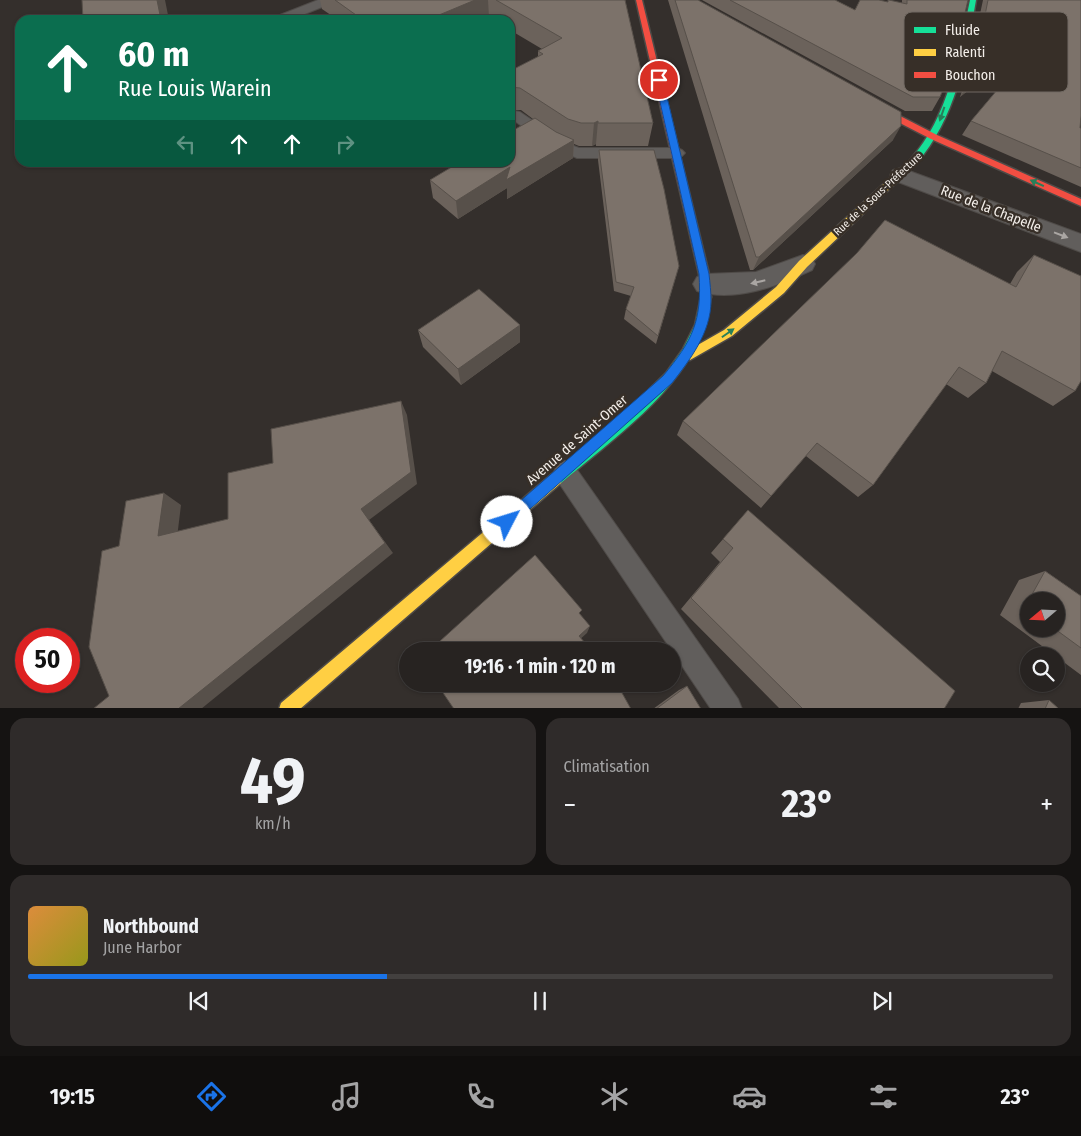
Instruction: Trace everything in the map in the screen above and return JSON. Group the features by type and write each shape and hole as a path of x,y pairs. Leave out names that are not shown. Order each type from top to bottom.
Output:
{"street":[{"name":"Avenue de Saint-Omer","path":"287,708 565,472 667,380 686,357 694,343 704,313 706,284 677,153 639,0"},
{"name":"Rue de la Sous-Préfecture","path":"686,357 737,326 780,290 803,264 922,154 934,137 950,92"},
{"path":"860,98 934,137 1081,203"},
{"name":"Rue de la Chapelle","path":"901,175 1081,243"},
{"name":"Rue de la Sous-Préfecture","path":"706,284 754,283 774,277 803,264"}],"lane":[{"path":"291,15 328,0"},
{"path":"515,115 561,146 577,154 677,153"},
{"path":"565,472 728,708"}],"building":[{"path":"82,0 157,0 160,15 83,15"},
{"path":"335,0 475,0 439,15 356,15"},
{"path":"496,0 625,0 653,123 598,123 598,121 594,123 581,123 568,119 520,88 515,88 515,68 543,54 538,51 562,38"},
{"path":"675,0 698,0 901,112 901,126 759,257 756,257"},
{"path":"730,0 835,0 855,10 860,0 888,2 889,0 907,4 907,0 968,0 965,12 904,12 904,92 942,92 940,97 913,97"},
{"path":"988,0 1081,0 1081,168 971,121 995,92 1068,92 1068,12 986,12"},
{"path":"535,118 556,132 574,140 506,180 510,167 515,167 515,129"},
{"path":"599,150 654,150 664,189 679,266 658,336 626,309 634,287 616,282"},
{"path":"452,167 510,167 456,201 430,180"},
{"path":"885,220 1016,287 1034,255 1081,276 1081,381 1075,391 1002,351 986,383 959,367 873,485 817,443 771,496 683,421 857,253"},
{"path":"479,289 520,325 458,369 418,330"},
{"path":"401,401 411,472 361,509 385,543 179,708 94,708 109,696 89,647 102,551 119,546 126,501 164,493 158,536 228,519 228,473 273,463 271,429"},
{"path":"748,510 955,691 945,708 802,708 691,598 733,548 723,539"},
{"path":"535,555 582,610 579,613 590,626 579,636 584,642 439,642"},
{"path":"1045,571 1081,596 1081,648 1065,636 1065,592 1033,592"},
{"path":"687,686 700,708 657,708"},
{"path":"442,692 621,692 630,708 453,708"},
{"path":"1049,700 1058,708 1045,708"}],"traffic: fast":[{"path":"971,12 973,0"},
{"path":"913,162 926,147 937,129 952,92"},
{"path":"556,479 626,421 670,376 688,352 700,325 706,297"}],"traffic: slow":[{"path":"686,357 728,333 780,290 803,264 913,162"},
{"path":"288,708 556,479"}],"traffic: jam":[{"path":"639,0 704,274 706,297"},
{"path":"868,103 934,137 1081,203"}],"route":[{"path":"507,522 667,380 686,357 698,333 706,302 706,284 659,80"}]}
